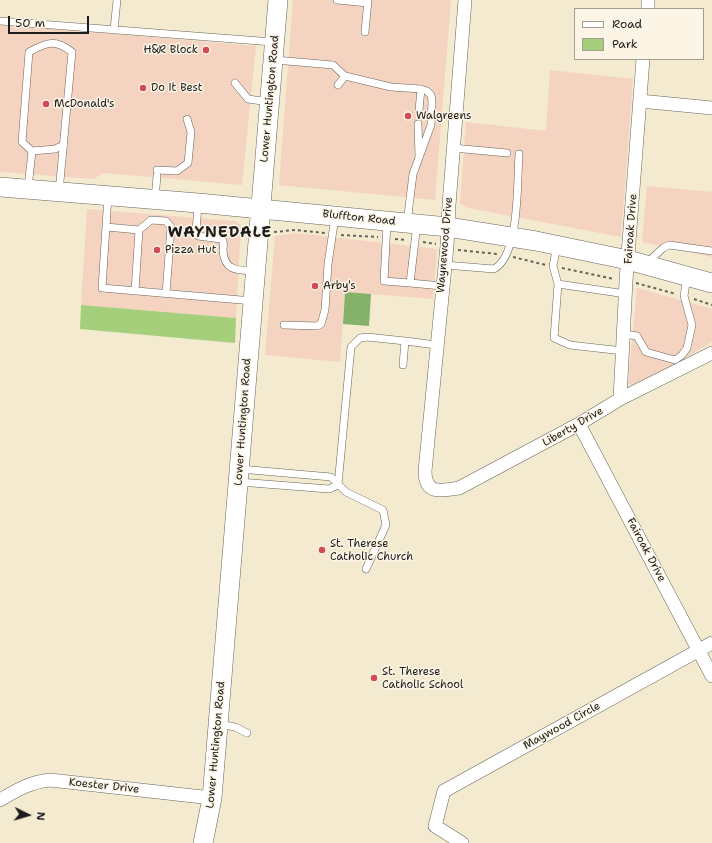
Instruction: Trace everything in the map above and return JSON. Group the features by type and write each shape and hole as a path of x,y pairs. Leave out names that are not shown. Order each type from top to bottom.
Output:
{"main road":[{"name":"Lower Huntington Road","path":"203,843 212,798 278,0"},
{"name":"Bluffton Road","path":"0,187 260,208 448,227 557,245 637,262 712,283"}],"street":[{"name":"Waynewood Drive","path":"431,489 427,484 424,471 445,265 465,0"},
{"name":"Fairoak Drive","path":"620,399 626,294 637,262 640,101 643,60"},
{"path":"640,101 712,108"},
{"name":"Liberty Drive","path":"431,489 443,490 458,488 579,424 620,399 712,353"},
{"name":"Fairoak Drive","path":"579,424 712,676"},
{"name":"Maywood Circle","path":"462,843 435,826 444,791 712,643"},
{"name":"Koester Drive","path":"0,800 21,787 35,782 50,780 212,798"}],"lane":[{"path":"114,30 117,0"},
{"path":"337,0 368,1 365,32"},
{"path":"0,21 114,30 274,51 333,65 345,76 391,87 421,89 427,91 431,95 432,101 431,125 413,174 410,283"},
{"path":"59,192 64,145 72,52 62,44 45,43 29,52 22,142 32,151 55,150 64,145"},
{"path":"338,85 345,76"},
{"path":"235,83 248,99 269,102"},
{"path":"419,110 421,89"},
{"path":"155,199 157,173 178,171 188,163 191,132 186,119"},
{"path":"418,124 419,159"},
{"path":"453,148 507,153"},
{"path":"28,189 32,151"},
{"path":"445,265 494,270 500,266 513,237 519,154"},
{"path":"108,196 102,288 253,302"},
{"path":"198,203 196,233 198,236 221,238 223,241 223,252 228,266 232,269 255,271"},
{"path":"284,325 317,326 321,324 325,310 335,215"},
{"path":"106,227 139,230 151,220 166,222 171,227 166,294"},
{"path":"387,220 384,281 442,286"},
{"path":"135,291 139,230"},
{"path":"557,245 552,266 558,284 554,338 570,345 623,351"},
{"path":"637,262 669,245 712,251"},
{"path":"624,334 636,336 646,352 675,360 682,356 687,348 692,325 684,296 687,276"},
{"path":"558,284 626,294"},
{"path":"338,485 351,347 360,338 436,345"},
{"path":"402,365 405,341"},
{"path":"239,475 329,489 338,485"},
{"path":"239,475 331,477 346,492 383,510 386,525 366,569"},
{"path":"218,724 234,727 247,734"}],"shaded area":[{"path":"293,0 451,0 435,200 279,185"},
{"path":"0,24 256,46 242,185 104,173 93,179 0,172"},
{"path":"550,70 633,79 621,237 469,208 460,203 466,122 546,131"},
{"path":"647,186 712,192 712,257 642,242"},
{"path":"87,209 236,221 241,225 236,318 81,305"},
{"path":"296,233 437,249 433,299 345,292 340,362 265,355 275,236"},
{"path":"637,288 712,309 712,342 635,388 628,383"}],"green space":[{"path":"345,292 371,294 369,326 343,324"},
{"path":"81,305 236,318 235,343 80,329"}],"place":[{"name":"H&R Block","path":"206,50"},
{"name":"Do it Best","path":"143,88"},
{"name":"McDonald's","path":"46,104"},
{"name":"Walgreens","path":"408,116"},
{"name":"Pizza Hut","path":"157,250"},
{"name":"Arby's","path":"315,286"},
{"name":"St. Therese Catholic Church","path":"322,550"},
{"name":"St. Therese Catholic School","path":"374,678"}],"district":[{"name":"WAYNEDALE","path":"220,233"}]}
